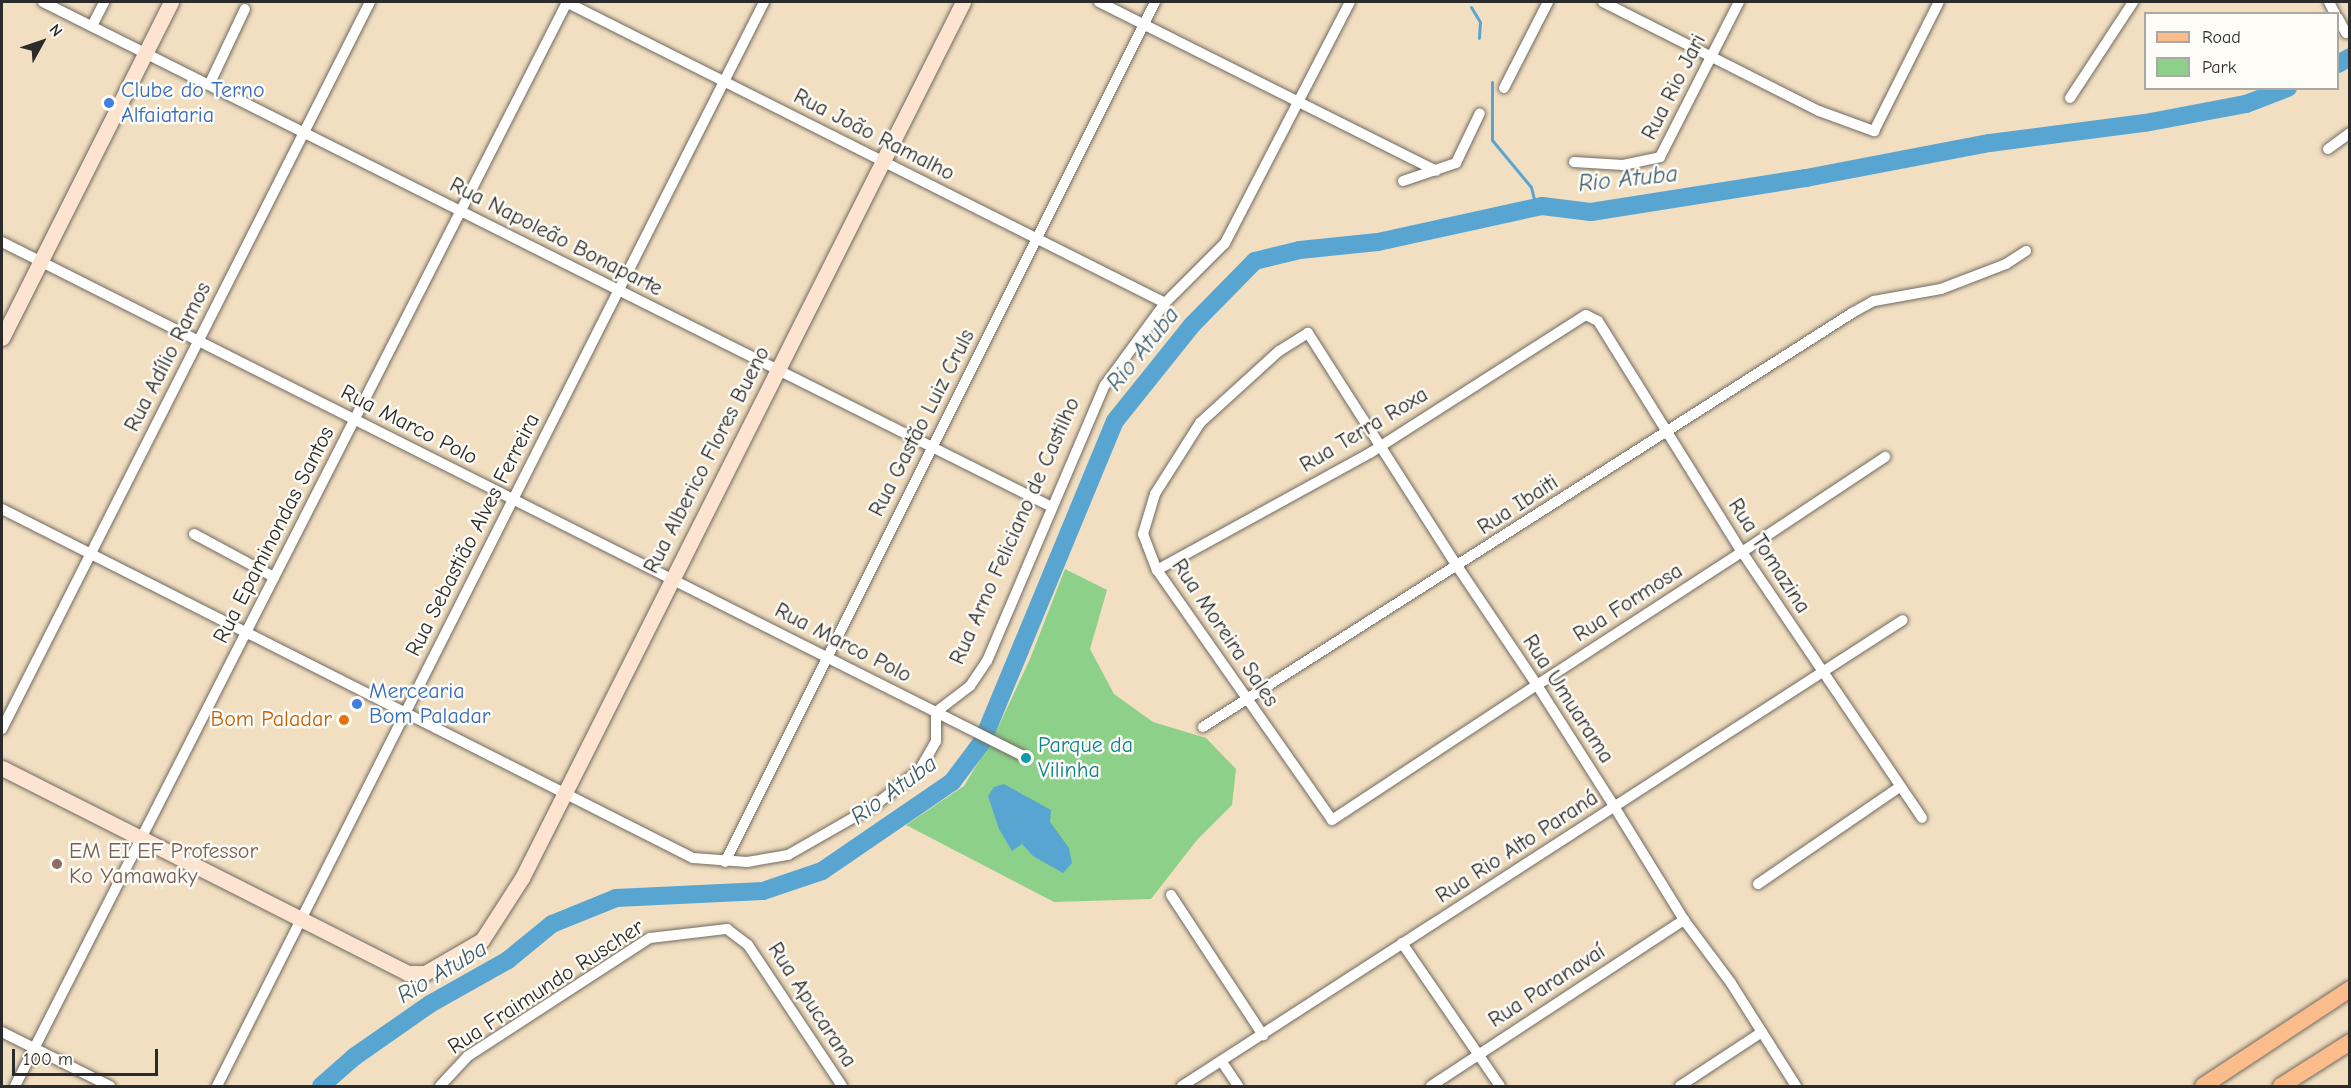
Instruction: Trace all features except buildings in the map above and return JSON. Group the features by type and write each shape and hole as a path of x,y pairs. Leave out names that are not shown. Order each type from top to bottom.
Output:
{"main road":[{"path":"2203,1086 2349,989"},
{"path":"2286,1085 2349,1042"}],"street":[{"name":"Rua Napoleão Bonaparte","path":"43,2 1052,507"},
{"path":"92,26 104,2"},
{"path":"2,338 171,2"},
{"name":"Rua Adílio Ramos","path":"2,729 370,2"},
{"name":"Rua João Ramalho","path":"566,2 1165,303"},
{"name":"Rua Epaminondas Santos","path":"15,1086 566,2"},
{"name":"Rua Sebastião Alves Ferreira","path":"217,1086 764,2"},
{"name":"Rua Alberico Flores Bueno","path":"301,920 414,975 432,970 486,936 514,892 963,2"},
{"path":"1099,2 1436,171"},
{"name":"Rua Gastão Luiz Cruls","path":"725,862 1155,2"},
{"name":"Rua Arno Feliciano de Castilho","path":"936,712 980,674 1105,385 1165,303 1225,243 1350,2"},
{"path":"1504,88 1548,2"},
{"path":"1603,2 1819,111 1874,131 1939,2"},
{"name":"Rua Rio Jari","path":"1575,162 1631,165 1660,157 1739,2"},
{"path":"2070,98 2132,2"},
{"path":"209,85 245,9"},
{"path":"2339,21 2346,33"},
{"path":"1403,181 1436,171 1460,159 1480,113"},
{"path":"2328,149 2349,133"},
{"name":"Rua Marco Polo","path":"2,242 1024,757"},
{"name":"Rua Ibaiti","path":"1203,727 1852,313 1874,301 1915,297 1961,282 2006,264 2026,251"},
{"name":"Rua Tomazina","path":"1586,315 1598,321 1742,552 1898,788 1922,818"},
{"name":"Rua Terra Roxa","path":"1157,570 1381,446 1586,315"},
{"name":"Rua Umuarama","path":"1308,333 1457,566 1537,685 1684,920 1762,1032 1796,1086"},
{"name":"Rua Moreira Sales","path":"1308,333 1279,351 1200,423 1162,484 1143,534 1157,570 1332,820"},
{"name":"Rua Formosa","path":"1332,820 1885,457"},
{"path":"2,509 693,858 725,862 766,861 788,855 891,795 907,783 929,754 938,731 936,712"},
{"path":"194,534 274,577"},
{"name":"Rua Rio Alto Paraná","path":"1182,1086 1903,620"},
{"path":"2,768 301,920"},
{"path":"1758,884 1898,788"},
{"path":"1171,896 1263,1035"},
{"name":"Rua Paranavaí","path":"1431,1086 1684,920"},
{"name":"Rua Fraimundo Ruscher","path":"440,1086 468,1056 650,938 727,929 748,945"},
{"path":"1402,943 1500,1086"},
{"name":"Rua Apucarana","path":"748,945 842,1086"},
{"path":"2,1032 110,1086"},
{"path":"1680,1086 1762,1032"},
{"path":"1222,1062 1238,1086"}],"green space":[{"path":"1065,569 1107,590 1090,649 1114,694 1153,722 1206,738 1236,769 1232,805 1197,840 1151,899 1054,902 906,825 964,786 994,736 1030,659"}],"water":[{"path":"1004,784 1051,810 1050,822 1069,848 1072,863 1063,873 1033,856 1022,844 1012,851 999,829 988,796 994,787"}],"waterway":[{"path":"1471,7 1480,22 1479,38"},
{"name":"Rio Atuba","path":"2339,63 2350,57"},
{"path":"1492,82 1492,140 1531,187 1536,207"},
{"name":"Rio Atuba","path":"321,1086 354,1057 430,1004 508,960 552,924 616,898 763,891 822,871 952,782 982,742 1115,421 1192,325 1255,261 1300,250 1378,242 1542,206 1591,212 1806,178 1990,143 2145,123 2246,104 2283,90"}],"place":[{"name":"Clube do Terno Alfaiataria","path":"109,103"},
{"name":"Mercearia Bom Paladar","path":"357,704"},
{"name":"Bom Paladar","path":"344,720"},
{"name":"Parque da Vilinha","path":"1026,758"},
{"name":"EM EI EF Professor Ko Yamawaky","path":"57,864"}]}
